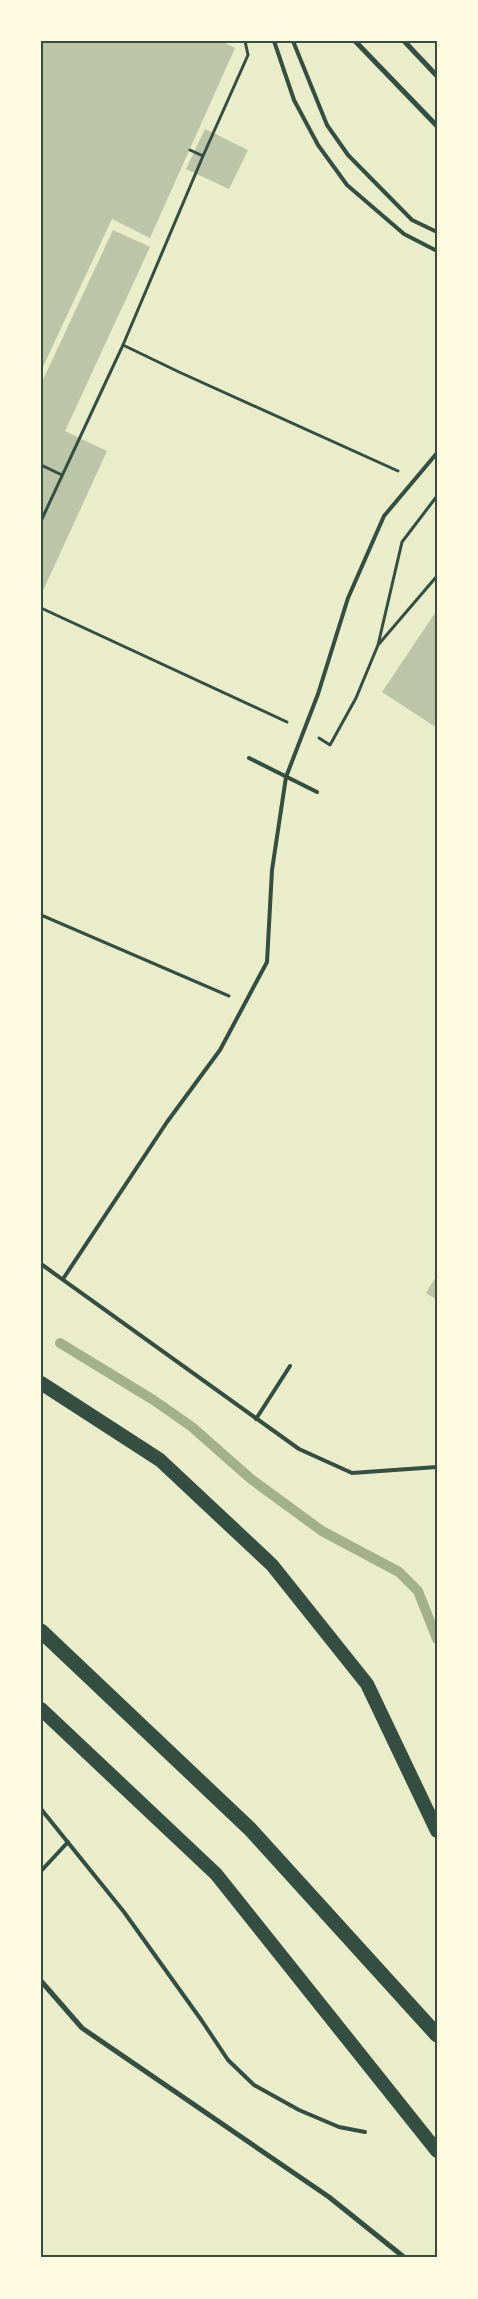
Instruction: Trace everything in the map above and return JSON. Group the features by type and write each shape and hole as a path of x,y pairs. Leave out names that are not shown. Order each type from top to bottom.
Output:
{"highway":[{"path":"41,1383 160,1460 272,1565 367,1684 433,1819 437,1831"},
{"path":"41,1631 250,1830 437,2035"},
{"path":"41,1709 216,1874 437,2151"}],"street":[{"path":"355,41 437,126"},
{"path":"404,41 437,76"},
{"path":"41,1981 82,2028 329,2197 405,2258"}],"lane":[{"path":"274,41 294,100 318,144 347,185 404,234 437,251"},
{"path":"293,41 327,125 348,156 412,220 437,232"},
{"path":"63,1279 167,1122 220,1050 267,962 272,870 286,777 318,694 348,598 384,516 437,453"},
{"path":"249,758 317,792"},
{"path":"41,1264 299,1449 352,1473 437,1467"},
{"path":"256,1419 290,1366"},
{"path":"41,1808 124,1912 228,2060 254,2085 299,2110 339,2127 365,2132"},
{"path":"41,1871 68,1842"}],"path":[{"path":"41,521 123,345 248,55 245,41"},
{"path":"190,150 203,156"},
{"path":"123,345 178,372 415,479"},
{"path":"41,465 62,475"},
{"path":"41,608 304,730 330,745 356,698 378,645 402,542 437,496"},
{"path":"378,645 437,576"},
{"path":"41,915 231,997"}],"building":[{"path":"41,41 221,41 235,48 150,238 112,219 41,371"},
{"path":"205,129 248,150 229,189 186,169"},
{"path":"113,230 150,247 65,431 107,451 41,595 41,384"},
{"path":"437,610 437,728 382,692"},
{"path":"437,1275 437,1300 426,1293"}],"waterway":[{"path":"60,1343 155,1401 192,1427 251,1479 322,1531 399,1572 418,1591 437,1639"}]}
